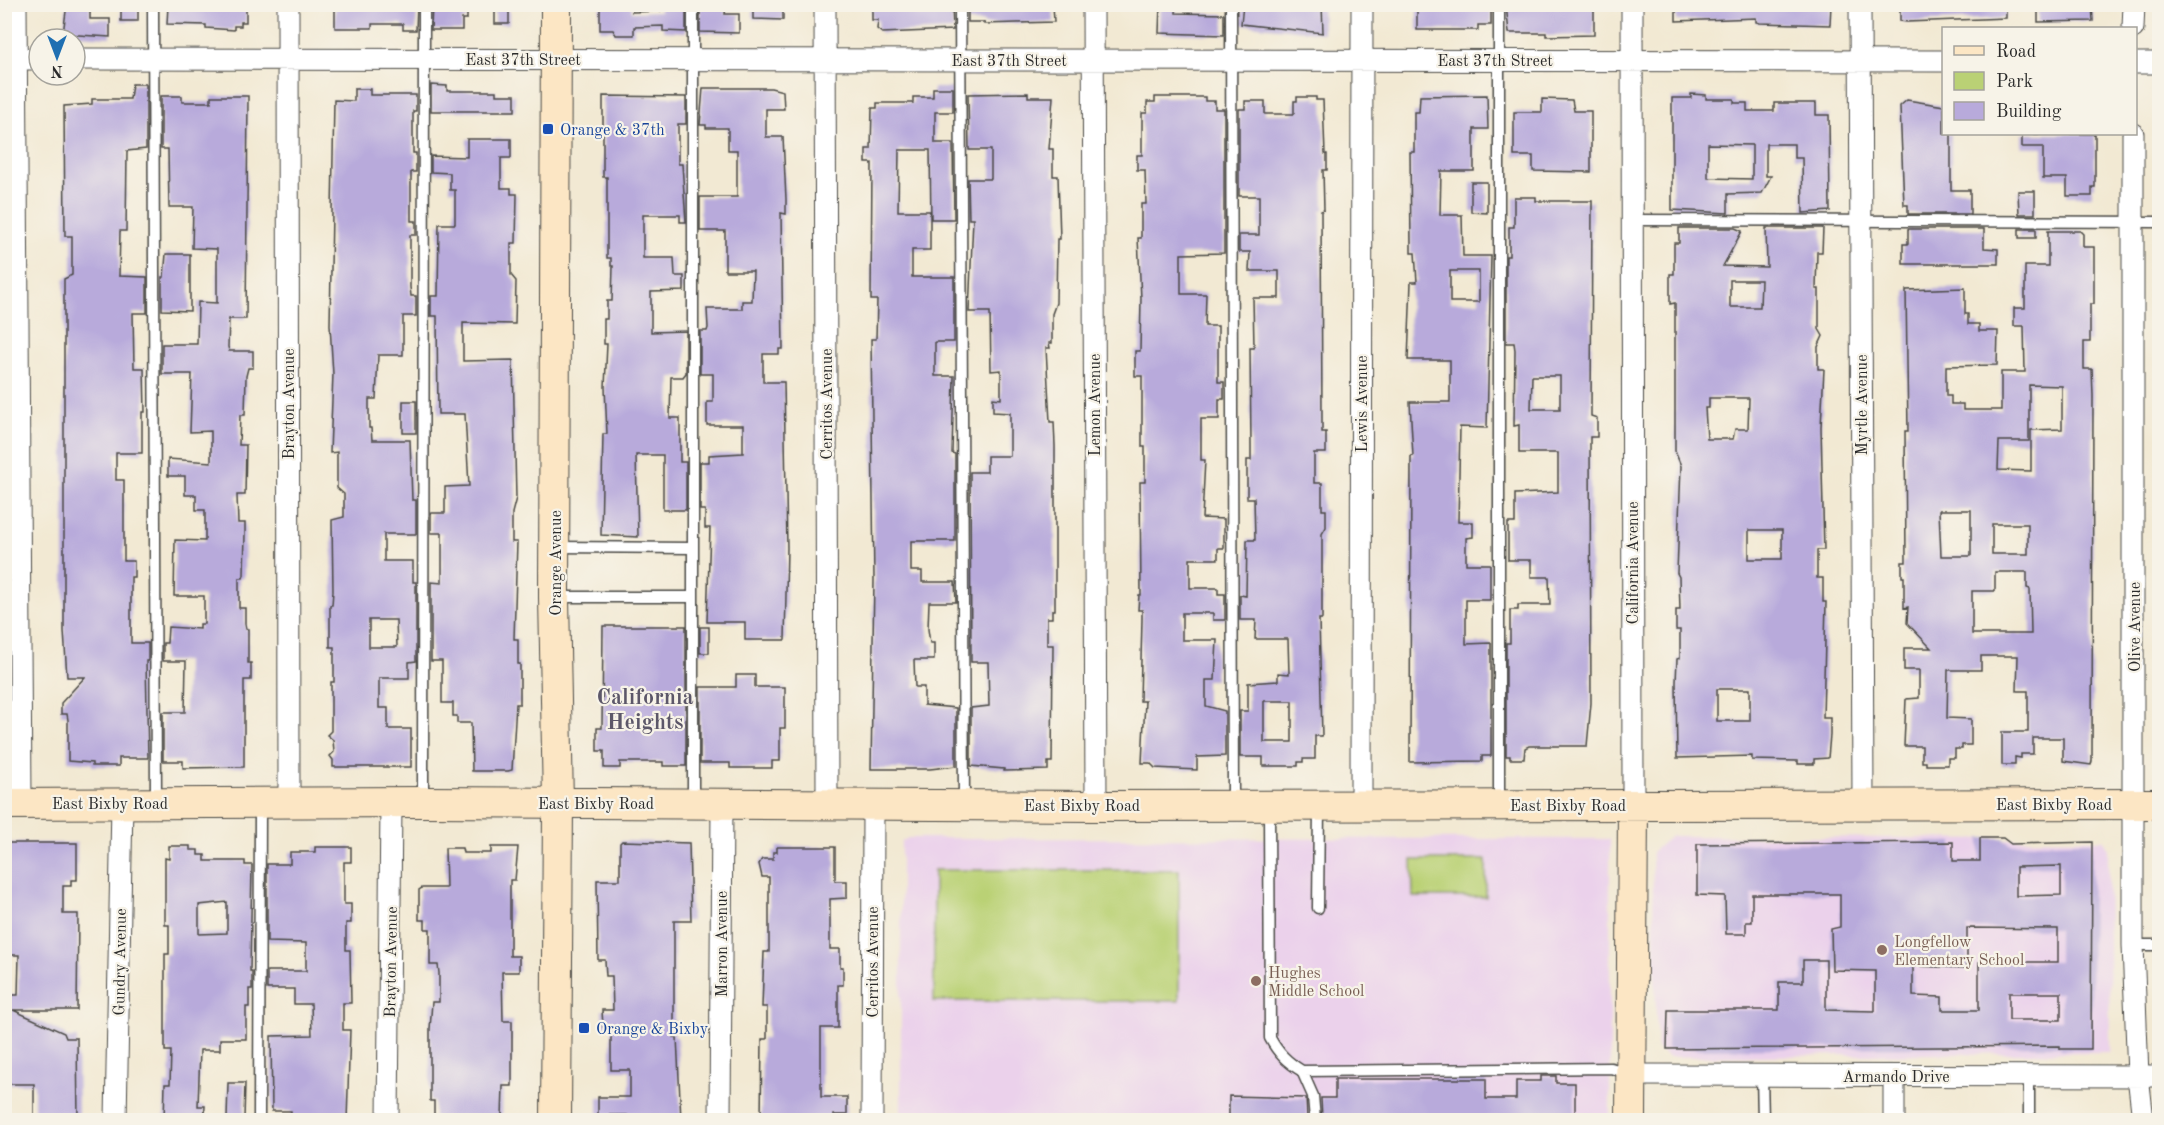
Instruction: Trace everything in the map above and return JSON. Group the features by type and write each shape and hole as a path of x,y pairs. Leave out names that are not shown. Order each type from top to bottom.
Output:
{"street":[{"path":"13,804 10,59 16,4"},
{"name":"Brayton Avenue","path":"274,802 288,4"},
{"name":"Orange Avenue","path":"556,4 554,597 558,802 556,1120"},
{"name":"Cerritos Avenue","path":"825,4 827,804"},
{"name":"Lemon Avenue","path":"1093,4 1096,806"},
{"name":"Lewis Avenue","path":"1361,804 1362,4"},
{"name":"California Avenue","path":"1632,4 1632,1120"},
{"name":"Myrtle Avenue","path":"1860,4 1863,805"},
{"path":"2133,27 2134,4"},
{"path":"10,59 27,59"},
{"name":"East 37th Street","path":"87,59 1942,61"},
{"path":"2137,63 2160,63"},
{"name":"Olive Avenue","path":"2133,135 2133,222 2147,804 2133,945 2138,1076 2143,1120"},
{"name":"East Bixby Road","path":"13,804 274,802 1096,806 2147,804"},
{"name":"Gundry Avenue","path":"116,1120 122,803"},
{"name":"Brayton Avenue","path":"388,1120 391,803"},
{"name":"Marron Avenue","path":"720,1120 722,803"},
{"name":"Cerritos Avenue","path":"872,1120 873,804"},
{"name":"Armando Drive","path":"1632,1075 2160,1076"},
{"path":"1894,1076 1894,1120"}],"lane":[{"path":"153,4 156,803"},
{"path":"423,802 424,4"},
{"path":"693,4 693,803"},
{"path":"960,4 964,804"},
{"path":"1232,4 1233,805"},
{"path":"1499,4 1499,805"},
{"path":"1631,220 2160,222"},
{"path":"555,547 693,548"},
{"path":"554,597 693,597"},
{"path":"259,1120 274,802"},
{"path":"1269,805 1270,1038 1278,1053 1302,1071 1313,1096 1315,1120"},
{"path":"1317,908 1319,805"},
{"path":"2133,945 2160,945"},
{"path":"1302,1071 1611,1068 1632,1075"},
{"path":"1762,1075 1762,1120"},
{"path":"2029,1076 2029,1120"}],"shaded area":[{"name":"Longfellow Elementary School","path":"1671,836 2104,840 2108,849 2110,1052 1668,1057 1657,1048 1652,852"},
{"name":"Hughes Middle School","path":"908,838 1610,839 1610,1120 901,1120 901,842"}],"green space":[{"path":"1412,860 1486,860 1486,897 1413,897"},
{"path":"934,870 1179,870 1179,1001 934,1001"}],"building":[{"path":"67,4 90,4 90,19 110,19 110,37 87,36 87,27 64,27"},
{"path":"121,4 138,4 138,21 121,21"},
{"path":"335,4 417,4 416,30 403,30 403,24 372,24 372,28 335,28"},
{"path":"432,4 467,4 467,19 462,19 462,30 431,30"},
{"path":"495,4 509,4 509,24 495,24"},
{"path":"600,4 631,4 632,12 660,11 660,4 686,4 686,32 663,31 663,26 634,27 634,35 616,35 613,30 600,30"},
{"path":"700,4 726,4 725,14 739,14 739,33 700,32"},
{"path":"753,4 783,4 783,20 753,19"},
{"path":"872,4 952,4 953,30 882,33 877,29 878,20 872,20"},
{"path":"968,4 1053,4 1054,22 984,24 984,22 968,22"},
{"path":"1160,4 1176,4 1176,13 1224,14 1224,35 1159,33"},
{"path":"1243,4 1322,4 1323,33 1241,24"},
{"path":"1417,4 1491,4 1491,25 1478,25 1478,30 1417,30"},
{"path":"1506,4 1594,4 1594,35 1546,36 1546,33 1509,33"},
{"path":"1676,4 1831,4 1830,25 1760,23 1756,22 1756,18 1676,21"},
{"path":"1900,4 2006,4 2006,18 1907,22 1900,21"},
{"path":"2038,4 2092,4 2093,21 2038,22"},
{"path":"168,5 246,5 246,22 241,22 241,26 234,26 234,30 206,28 206,25 167,24"},
{"path":"132,84 146,84 146,149 127,151 126,231 120,231 119,276 147,277 147,313 133,313 134,368 144,368 145,412 142,412 142,453 116,453 116,480 124,480 124,561 134,561 134,577 131,577 131,643 148,643 148,661 146,661 148,758 119,758 119,766 92,766 92,763 68,761 68,720 67,714 61,714 61,703 85,677 67,677 64,631 64,279 72,275 72,236 65,236 64,106 92,104 92,99 130,99"},
{"path":"431,85 447,86 447,91 496,91 496,95 515,95 515,111 431,111"},
{"path":"703,88 771,88 783,91 784,109 766,109 766,137 783,137 786,214 781,213 783,349 779,349 779,354 763,354 763,382 784,382 787,548 785,640 745,640 745,622 707,622 710,528 705,528 705,510 700,510 700,462 709,462 709,455 743,453 743,425 707,425 707,402 713,402 713,374 700,374 700,331 707,331 708,328 707,309 742,309 742,301 752,301 753,271 725,271 725,231 700,231 700,197 737,197 737,150 728,150 728,128 706,128 706,125 700,125"},
{"path":"933,88 953,88 953,112 935,112 935,143 953,143 954,219 931,219 930,150 899,150 898,211 930,211 930,250 912,250 912,277 954,277 954,342 935,342 935,376 954,376 952,453 955,454 955,541 911,541 911,571 922,571 922,582 955,582 956,602 929,602 928,629 930,643 934,643 934,660 914,660 915,687 924,687 924,705 956,708 956,766 930,769 871,769 874,580 871,339 876,339 877,300 871,300 872,163 866,163 866,149 871,149 872,108 877,108 877,103 913,103 913,97 933,97"},
{"path":"354,89 370,89 370,95 416,95 416,111 413,111 413,153 416,153 416,172 411,172 411,221 416,221 416,235 410,235 410,287 411,296 416,296 416,316 403,316 403,355 378,355 376,399 369,399 369,428 371,428 372,440 410,440 412,500 416,500 416,534 384,534 384,561 413,561 413,582 416,582 416,661 409,662 409,678 379,678 379,708 388,708 388,729 411,729 411,767 333,767 333,760 330,756 334,752 333,740 327,735 331,731 331,682 334,682 334,647 330,647 330,605 332,605 333,591 332,520 344,517 344,494 337,488 337,452 330,453 333,374 330,325 334,100 354,101","holes":["369,620 396,620 397,647 369,647"]},
{"path":"1028,93 1028,97 1053,97 1049,149 1053,149 1053,176 1058,176 1060,239 1057,239 1056,303 1052,314 1052,343 1049,343 1050,348 1046,348 1050,422 1054,422 1055,446 1055,610 1052,610 1052,618 1047,618 1047,645 1053,645 1052,762 1048,762 1048,770 1004,771 1004,769 971,766 971,708 989,706 988,662 971,662 970,472 987,472 987,456 1010,456 1010,413 993,412 993,398 1001,399 1001,370 991,371 990,312 969,312 973,219 969,219 968,179 991,179 991,150 969,150 968,94"},
{"path":"1691,94 1706,95 1706,99 1734,99 1734,103 1747,103 1747,111 1774,111 1774,103 1816,103 1816,115 1829,115 1830,211 1803,213 1802,158 1794,158 1794,144 1766,144 1766,176 1771,176 1762,193 1728,194 1728,213 1672,210 1672,98 1691,98","holes":["1708,144 1752,145 1752,179 1708,178"]},
{"path":"1487,95 1488,129 1474,129 1474,171 1441,171 1440,215 1462,215 1463,256 1491,256 1487,428 1460,427 1458,522 1473,522 1473,537 1466,538 1466,564 1490,564 1490,600 1466,600 1466,644 1491,643 1491,756 1482,756 1482,761 1410,762 1411,456 1413,456 1410,402 1450,402 1450,360 1408,360 1411,282 1417,282 1415,253 1411,253 1410,152 1414,152 1414,112 1419,112 1420,96","holes":["1450,271 1479,271 1479,302 1450,302"]},
{"path":"161,96 182,96 182,102 211,102 211,96 248,96 246,319 229,319 228,347 229,351 253,351 253,368 248,368 246,376 245,415 240,415 239,445 246,445 245,495 237,495 238,523 245,523 244,575 243,578 239,578 239,608 245,608 245,624 248,629 248,663 251,663 251,680 244,680 244,767 183,768 183,761 163,761 163,712 185,712 186,661 163,661 163,643 167,643 168,627 200,629 200,624 204,624 204,596 174,596 175,540 205,541 205,510 196,510 196,495 185,495 185,476 168,476 168,459 211,462 211,431 190,432 192,374 162,374 162,344 197,344 198,302 217,303 217,249 192,248 193,207 169,207 168,149 161,149"},
{"path":"603,96 686,97 686,124 678,124 678,164 682,164 686,222 680,222 680,215 643,215 643,258 674,258 675,276 684,276 684,291 651,292 651,332 686,331 686,373 683,377 671,377 670,418 680,418 680,462 686,462 686,510 663,510 663,455 636,455 638,537 601,535 603,434 607,434 605,387 607,344 604,344 604,319 607,319 607,301 612,301 613,266 611,266 611,258 607,258 607,177 603,177"},
{"path":"1155,97 1205,97 1205,101 1215,101 1215,109 1224,109 1224,253 1181,254 1181,294 1206,294 1205,326 1218,326 1218,382 1224,382 1224,399 1219,399 1219,419 1201,419 1201,460 1205,460 1202,518 1224,519 1224,548 1218,548 1218,559 1190,559 1190,588 1218,588 1218,594 1225,594 1225,620 1213,620 1213,613 1182,613 1182,640 1217,640 1215,680 1206,680 1206,706 1225,711 1225,756 1197,757 1197,770 1155,768 1150,763 1142,763 1145,701 1140,701 1142,610 1138,610 1139,595 1141,595 1140,482 1145,482 1145,447 1142,447 1142,376 1135,376 1135,351 1140,351 1141,298 1138,238 1141,238 1141,204 1146,204 1145,170 1137,170 1137,155 1142,155 1142,113 1147,113 1147,102 1155,102"},
{"path":"1297,97 1316,97 1316,100 1323,100 1325,154 1327,154 1327,170 1323,170 1324,210 1321,211 1322,432 1326,432 1326,453 1314,453 1314,483 1322,483 1322,510 1326,510 1326,527 1322,534 1322,619 1319,619 1322,736 1315,736 1315,759 1303,759 1303,762 1298,762 1298,766 1263,766 1263,757 1240,757 1240,711 1248,711 1248,683 1278,681 1278,673 1289,674 1288,639 1255,639 1256,620 1240,620 1240,595 1246,596 1247,540 1255,540 1254,498 1247,498 1247,460 1251,460 1250,348 1254,348 1253,298 1279,298 1279,271 1249,271 1250,252 1239,252 1239,235 1259,235 1259,196 1239,196 1239,109 1245,109 1245,101 1265,101 1265,114 1294,114 1294,101 1297,101","holes":["1264,701 1292,701 1292,742 1264,742"]},
{"path":"1542,99 1572,100 1574,111 1591,111 1591,172 1533,171 1533,156 1514,156 1514,112 1542,112"},
{"path":"1907,100 1942,106 1942,135 1951,135 1951,190 1970,190 1970,214 1908,214 1908,205 1904,205 1900,106"},
{"path":"2022,135 2095,135 2095,187 2092,187 2092,196 2067,196 2067,178 2043,178 2043,147 2022,147"},
{"path":"467,139 511,139 511,158 501,158 501,188 511,188 511,194 517,194 516,243 511,243 511,275 516,281 515,324 463,323 463,361 513,360 516,498 512,513 512,542 517,542 514,639 518,639 520,704 516,704 512,770 508,771 472,771 471,723 457,723 457,716 453,716 453,703 442,703 442,661 431,661 431,582 442,583 442,533 431,533 431,513 445,513 445,487 469,486 465,414 438,414 437,316 431,316 431,296 438,296 439,224 455,224 455,190 450,190 450,173 431,172 431,156 467,157"},
{"path":"1471,182 1487,182 1487,213 1471,212"},
{"path":"2018,191 2035,191 2035,214 2019,214"},
{"path":"1514,197 1536,197 1536,201 1592,201 1591,416 1597,418 1597,437 1590,437 1591,703 1587,746 1529,746 1525,748 1524,759 1510,759 1510,756 1506,756 1506,643 1510,643 1510,610 1518,610 1518,605 1550,605 1549,577 1531,577 1531,560 1508,560 1508,523 1515,523 1515,494 1558,492 1558,453 1519,453 1519,425 1514,426 1515,350 1514,343 1506,343 1506,256 1509,256 1509,227 1514,227","holes":["1532,376 1560,376 1560,409 1531,409"]},
{"path":"1679,228 1735,228 1742,231 1723,266 1767,267 1766,228 1823,228 1822,252 1817,252 1816,289 1819,289 1819,329 1823,336 1818,347 1818,369 1824,369 1821,427 1824,550 1817,550 1817,578 1823,578 1823,602 1826,602 1823,718 1830,718 1830,735 1828,758 1814,759 1814,764 1798,764 1798,761 1752,760 1752,756 1677,758 1676,682 1677,659 1680,658 1680,630 1676,630 1676,610 1680,610 1677,573 1681,466 1675,451 1675,303 1670,304 1670,274 1674,274 1674,243 1679,243","holes":["1730,280 1761,280 1760,307 1730,307","1709,398 1749,398 1748,429 1735,429 1733,439 1707,439 1705,408 1709,408","1749,530 1782,530 1782,559 1749,559","1717,689 1750,689 1750,721 1717,721"]},
{"path":"1908,229 1984,229 1984,248 1998,249 1998,264 1903,264 1903,244 1908,244"},
{"path":"2019,229 2036,229 2036,238 2019,238"},
{"path":"2048,231 2080,231 2083,234 2083,247 2094,247 2094,304 2090,304 2090,342 2084,342 2084,369 2092,369 2093,396 2092,761 2091,765 2063,761 2063,738 2033,738 2033,754 2021,754 2021,758 2015,757 2015,765 2002,765 2002,732 2028,732 2028,691 2017,691 2018,656 1981,656 1981,670 1948,670 1947,718 1971,719 1971,745 1962,745 1962,749 1955,749 1955,758 1948,758 1948,765 1926,765 1926,762 1922,762 1922,746 1904,746 1906,699 1919,698 1919,670 1904,670 1904,648 1931,648 1907,623 1908,607 1904,608 1902,562 1906,562 1905,431 1908,431 1906,290 1965,288 1965,314 1968,314 1968,324 1979,324 1979,331 1998,331 1997,365 1946,366 1946,396 1951,396 1951,404 1963,404 1963,410 2001,410 2001,372 2025,372 2024,326 2014,326 2014,308 2025,308 2025,266 2048,266","holes":["2029,385 2062,386 2062,429 2031,430 2031,471 1998,470 1999,441 2029,441","1939,510 1971,510 1971,556 1941,556","1992,524 2028,524 2028,554 1992,554","1995,572 2027,572 2027,588 2030,589 2031,634 1972,634 1972,591 1995,591"]},
{"path":"166,254 190,254 190,311 162,310 162,277 164,277"},
{"path":"403,401 416,401 416,433 403,433"},
{"path":"603,626 686,626 686,766 663,766 663,762 620,762 620,768 604,768 604,751 597,751 597,728 602,728"},
{"path":"700,627 709,627 709,653 700,653"},
{"path":"736,675 755,675 755,687 785,687 785,728 780,728 780,761 772,761 772,768 730,768 730,763 700,763 700,687 736,687"},
{"path":"1980,838 2003,838 2011,844 2092,842 2091,1049 2060,1049 2060,1046 1667,1049 1668,1010 1779,1010 1779,982 1803,982 1803,960 1826,960 1826,1010 1875,1011 1875,971 1832,970 1831,929 1840,927 1840,894 1752,894 1752,922 1746,922 1746,934 1726,934 1725,896 1697,895 1697,844 1953,842 1953,861 1980,861","holes":["2061,866 2061,895 2016,896 2016,867","1967,928 2058,929 2058,962 1979,962 1979,1010 1942,1010 1942,997 1913,996 1913,966 1967,968","2009,993 2061,993 2061,1020 2009,1020"]},
{"path":"622,841 689,843 691,921 674,921 674,1037 677,1037 681,1120 627,1120 627,1115 598,1115 598,1097 630,1097 630,1070 611,1070 611,1026 603,1027 602,1010 613,1010 612,976 606,976 605,960 598,960 597,880 620,880 620,843"},
{"path":"4,843 77,843 77,880 71,880 71,886 63,886 63,914 78,914 77,1010 13,1010 64,1033 66,1038 77,1038 78,1120 34,1120 34,1084 4,1084 4,995 18,995 19,955 4,955"},
{"path":"169,846 190,846 190,850 198,850 198,855 205,855 205,861 245,861 245,865 252,865 250,971 252,971 252,989 249,989 249,1007 246,1007 246,1039 220,1039 220,1050 200,1050 198,1106 205,1106 204,1120 164,1120 165,1084 170,1084 171,1051 165,1051 165,954 169,954 169,925 165,925 165,858 169,859","holes":["227,902 227,933 199,934 199,905"]},
{"path":"315,847 351,847 351,862 344,862 344,904 351,904 351,923 346,923 346,950 350,950 351,1003 343,1003 343,1030 350,1030 347,1120 291,1120 291,1111 272,1111 271,1036 312,1035 311,1004 294,1004 294,989 267,989 267,971 306,971 306,943 267,942 267,864 290,864 290,852 315,852"},
{"path":"491,847 518,847 515,880 510,880 510,956 519,956 519,972 502,972 503,1021 512,1021 512,1086 503,1086 502,1118 434,1120 434,1101 430,1101 430,1029 432,1002 439,1002 439,973 438,965 430,965 430,929 425,929 425,920 419,920 419,890 446,888 445,848 462,848 463,853 491,853"},
{"path":"777,847 835,847 835,881 847,881 847,898 830,899 830,949 840,949 840,967 843,967 843,985 838,985 838,1028 821,1028 821,1097 847,1097 847,1115 834,1115 834,1120 761,1120 762,1039 767,1039 767,1007 762,1007 764,952 769,952 769,877 762,877 759,864 762,859 773,859 773,852 777,852"},
{"path":"1541,1076 1556,1076 1556,1083 1575,1083 1575,1120 1518,1120 1518,1117 1485,1117 1485,1120 1322,1118 1321,1098 1335,1098 1335,1079 1486,1079 1486,1099 1516,1099 1516,1081 1541,1081"},
{"path":"228,1083 245,1083 244,1119 227,1119"},
{"path":"1229,1096 1306,1098 1307,1118 1229,1120"}],"place":[{"name":"Orange & 37th","path":"548,129"},
{"name":"Longfellow Elementary School","path":"1882,950"},
{"name":"Hughes Middle School","path":"1256,981"},
{"name":"Orange & Bixby","path":"584,1028"}],"district":[{"name":"California Heights","path":"645,708"}]}
